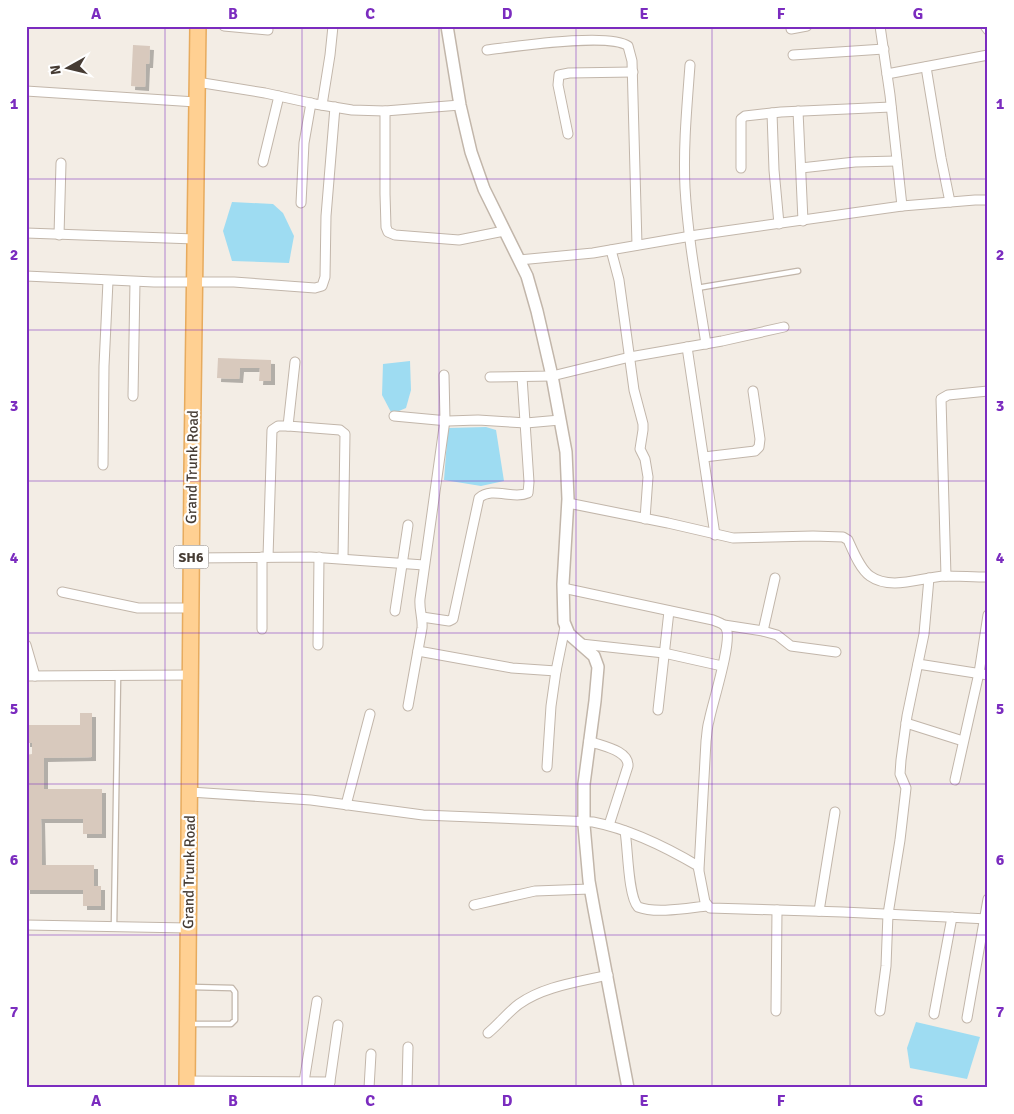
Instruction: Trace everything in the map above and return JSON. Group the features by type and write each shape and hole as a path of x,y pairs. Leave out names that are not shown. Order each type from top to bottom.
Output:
{"main road":[{"name":"Grand Trunk Road","path":"187,1085 198,26"}],"street":[{"path":"224,26 268,30"},
{"path":"322,105 333,26"},
{"path":"448,26 460,105 471,152 484,189 527,276 552,376 566,452 568,503 563,588 565,627 551,706 547,768"},
{"path":"791,28 807,26"},
{"path":"880,26 892,107 902,206"},
{"path":"986,26 988,30"},
{"path":"487,50 558,42 614,41 628,46 633,72 637,245"},
{"path":"794,55 884,49"},
{"path":"887,74 988,55"},
{"path":"690,65 686,115 685,173 689,237 706,344"},
{"path":"926,67 950,202"},
{"path":"568,134 558,85 559,76 569,73 633,72"},
{"path":"197,82 352,110 385,111 460,105"},
{"path":"26,91 196,102"},
{"path":"263,162 279,96"},
{"path":"301,203 304,144 311,103"},
{"path":"26,276 136,282 195,281 315,288 322,286 325,277 326,216 335,107"},
{"path":"740,168 741,123 743,117 798,111 892,107"},
{"path":"385,111 385,194 386,227 388,232 395,235 448,241 469,239 504,231"},
{"path":"798,111 803,221"},
{"path":"772,113 774,170 779,224"},
{"path":"801,168 855,162 897,161"},
{"path":"59,235 61,163"},
{"path":"519,260 611,250 902,206 988,200"},
{"path":"26,233 195,239"},
{"path":"611,250 619,280 634,390 643,424 640,449 648,477 645,519"},
{"path":"103,465 104,366 108,281"},
{"path":"133,396 136,282"},
{"path":"490,378 552,376 630,357 706,344 784,326"},
{"path":"687,347 715,535"},
{"path":"288,426 295,362"},
{"path":"408,706 422,628 422,617 419,609 444,420 444,375"},
{"path":"422,617 449,621 453,619 478,501 481,496 488,493 519,495 528,493 526,423 522,377"},
{"path":"946,576 941,399 948,395 988,391"},
{"path":"704,458 755,451 759,447 760,439 753,392"},
{"path":"394,416 526,423 560,420"},
{"path":"262,629 272,430 278,426 340,430 345,434 343,558"},
{"path":"568,503 733,538 843,537 848,540 867,573 878,580 898,582 946,576 988,577"},
{"path":"395,611 408,525"},
{"path":"191,558 319,557 424,565"},
{"path":"318,645 319,557"},
{"path":"763,631 775,578"},
{"path":"880,1011 886,966 888,914 906,788 900,769 906,724 927,612 930,578"},
{"path":"563,588 713,620 724,626 763,631 776,635 791,646 836,652"},
{"path":"62,592 138,608 191,608"},
{"path":"658,710 669,611"},
{"path":"955,780 963,741 983,674 988,615"},
{"path":"707,906 699,869 706,741 722,666 727,632 724,626"},
{"path":"565,627 572,637 594,656 598,667 584,784 585,821 590,889 608,975 628,1088"},
{"path":"581,644 664,653 722,666"},
{"path":"26,645 31,676 190,675"},
{"path":"418,651 512,668 556,671"},
{"path":"918,664 983,674"},
{"path":"346,805 370,714"},
{"path":"906,724 963,741"},
{"path":"589,741 625,755 629,760 609,825"},
{"path":"190,792 311,800 423,815 585,821 609,825 625,831 694,864 699,869"},
{"path":"819,911 835,812"},
{"path":"625,831 634,900 638,907 646,909 707,906 714,909 819,911 986,919"},
{"path":"474,905 541,891 590,889"},
{"path":"967,1018 986,919 988,899"},
{"path":"776,1011 777,910"},
{"path":"934,1014 952,917"},
{"path":"26,925 188,928"},
{"path":"488,1033 518,1004 528,998 554,988 608,975"},
{"path":"304,1082 317,1001"},
{"path":"187,1085 258,1085 304,1082 329,1085 338,1025"},
{"path":"407,1088 408,1048"},
{"path":"369,1088 371,1054"}],"lane":[{"path":"697,288 798,271"},
{"path":"114,926 118,676"},
{"path":"187,1024 231,1024 235,1020 235,992 232,988 188,987"}],"water":[{"path":"232,202 273,204 283,213 294,236 289,263 232,261 223,231"},
{"path":"410,361 411,390 406,408 392,414 382,395 383,364"},
{"path":"486,427 496,430 504,481 481,486 444,480 448,428"},
{"path":"916,1022 980,1037 967,1079 910,1068 907,1048"}],"building":[{"path":"133,45 150,46 149,64 146,64 145,87 131,86"},
{"path":"218,358 271,360 271,381 259,381 260,368 240,368 239,379 217,378"},
{"path":"80,713 92,713 92,757 44,758 44,789 102,789 102,834 83,834 83,819 41,819 42,865 94,865 94,886 101,886 101,906 83,906 83,890 26,890 26,755 32,754 32,743 26,743 26,725 80,725"}]}
